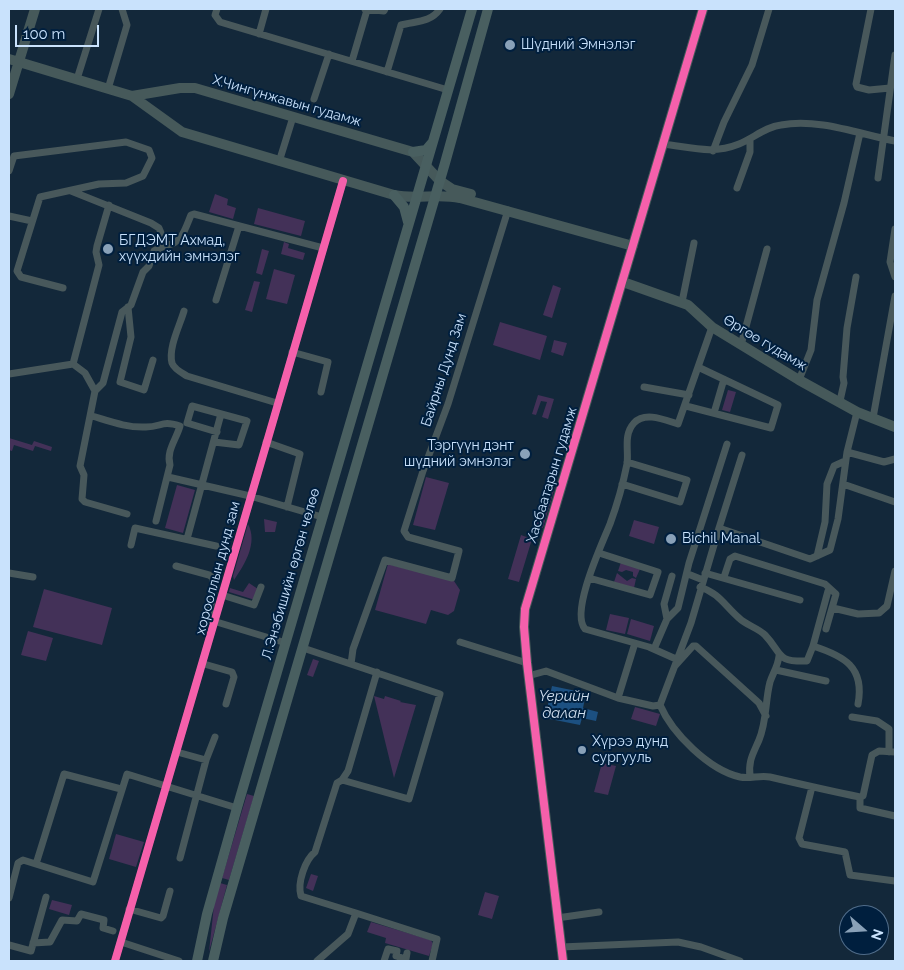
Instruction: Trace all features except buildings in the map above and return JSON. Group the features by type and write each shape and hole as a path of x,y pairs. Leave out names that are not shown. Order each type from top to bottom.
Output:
{"main road":[{"name":"Л.Энэбишийн өргөн чөлөө","path":"198,960 207,914 237,808 472,9"},
{"path":"198,960 214,959 268,764 436,195 488,9"},
{"path":"413,152 426,150 434,140"},
{"path":"394,195 404,207 408,223"},
{"path":"359,394 368,392 374,401"},
{"path":"252,759 268,764"}],"street":[{"path":"9,94 14,60 35,9"},
{"path":"76,79 99,9"},
{"path":"108,89 127,25 122,9"},
{"path":"217,9 215,15 220,22 448,90"},
{"path":"259,34 266,9"},
{"path":"352,61 366,9 384,11 385,9"},
{"path":"387,72 401,25 433,18 440,9"},
{"name":"Хасбаатарын гудамж","path":"562,956 528,676 524,627 527,600 703,9"},
{"path":"713,151 724,122 752,64 769,9"},
{"path":"871,9 856,84 857,88 868,90 890,88"},
{"path":"314,99 329,54"},
{"path":"878,178 895,55"},
{"name":"Х.Чингүнжавын гудамж","path":"14,60 132,96 182,132 394,195 418,197 436,195"},
{"name":"Х.Чингүнжавын гудамж","path":"132,96 180,88 196,88 413,152"},
{"path":"279,162 293,117"},
{"path":"663,144 694,150 713,151 750,139 764,130 780,125 798,123 895,141"},
{"path":"799,380 811,350 817,300 844,203 860,133"},
{"path":"737,188 750,152 750,139"},
{"path":"9,171 14,156 126,142 149,150 152,158 143,176 126,183 68,190 40,197 17,271 21,277 63,288"},
{"path":"413,152 440,181 452,189 634,243"},
{"name":"хорооллын дунд зам","path":"115,961 129,909 204,664 277,403 344,181"},
{"path":"68,190 151,223 159,228 166,246"},
{"path":"436,195 450,196 508,210 634,243"},
{"path":"73,364 100,264 97,246 109,205"},
{"name":"Байрны Дунд Зам","path":"351,664 353,649 385,560 452,578 459,551 408,537 404,531 423,471 448,404 508,210"},
{"path":"127,514 85,502 82,499 84,475 80,466 92,416 95,392 103,383 122,312 131,305 142,272 149,266 154,250 174,245 179,241 192,214 323,248"},
{"path":"9,216 32,221"},
{"path":"216,300 239,226"},
{"path":"895,229 890,262 895,277"},
{"path":"682,302 694,243"},
{"path":"741,345 767,249"},
{"path":"840,401 844,383 847,328 856,277"},
{"name":"Өргөө гудамж","path":"623,282 682,302 696,311 712,327 799,380 857,412 895,427"},
{"path":"874,418 895,296"},
{"path":"128,307 130,337 120,382 144,390 153,360"},
{"path":"184,311 172,352 172,363 176,369 187,376 277,403"},
{"path":"676,659 654,649 592,631 581,624 579,616 589,578 622,484 627,462 629,433 634,423 641,418 654,417 678,424 686,406 712,327"},
{"path":"292,352 328,362 321,392"},
{"path":"9,374 73,364 85,373 95,392"},
{"path":"686,406 771,428 778,405 698,367"},
{"path":"714,413 724,379"},
{"path":"644,388 689,395"},
{"path":"214,442 237,446 248,425 248,421 192,406 187,423 217,432"},
{"path":"719,528 810,559 830,550 843,484 847,452 857,412"},
{"path":"187,539 221,414"},
{"path":"92,416 138,427 148,428 166,422 180,426 176,440 170,450 168,477 156,521"},
{"path":"266,442 300,454 287,507"},
{"path":"654,649 667,620 678,608 727,444"},
{"path":"847,452 884,462 895,459"},
{"path":"742,455 691,623 660,705 666,720 708,762 721,771 738,776 767,776 860,797"},
{"path":"817,556 825,522 827,484 834,466 846,461"},
{"path":"622,484 680,502 687,480 627,462"},
{"path":"168,477 250,496 322,517"},
{"path":"843,484 895,502"},
{"path":"131,545 135,528 216,546"},
{"path":"589,578 650,595 658,572 598,553"},
{"path":"724,577 730,559 735,556 825,584 836,594 826,629"},
{"path":"176,566 207,574 213,578 209,618 215,622 286,643"},
{"path":"833,608 858,614 879,614 887,606 895,571"},
{"path":"9,572 33,577"},
{"path":"688,574 703,580 739,619 765,635 779,656 788,660 807,661 828,591"},
{"path":"667,620 664,604 672,576"},
{"path":"703,580 724,577 800,600"},
{"path":"222,595 254,605 261,587"},
{"path":"460,642 527,663"},
{"path":"618,698 635,643"},
{"path":"672,670 693,646 696,646 759,703 766,716"},
{"path":"813,646 842,658 859,679 858,704"},
{"path":"302,648 440,694 409,798 342,780"},
{"path":"750,777 750,760 759,740 766,716 770,682 776,670 779,656"},
{"path":"204,664 232,672 234,677 226,704"},
{"path":"776,670 826,681"},
{"path":"528,676 546,671 618,698 653,706 660,705"},
{"path":"377,672 348,770 342,780 337,783 315,852 308,857 299,889 300,896 356,912 437,939 432,961"},
{"path":"852,717 877,721 889,729 892,752 879,751 872,755 863,796 860,797 860,808 895,816"},
{"path":"180,858 206,760 215,737"},
{"path":"177,752 206,760"},
{"path":"36,864 64,774 121,789"},
{"path":"9,898 20,861 36,864 93,882 127,774 237,808"},
{"path":"812,787 800,838 802,844 845,852 850,875 895,881"},
{"path":"129,909 161,918 170,891"},
{"path":"9,945 31,951 46,897"},
{"path":"317,961 348,934 356,912"},
{"path":"557,918 599,912"},
{"path":"33,943 50,942 62,920 76,921 81,914 104,920 103,928 113,931"},
{"path":"121,942 179,961"},
{"path":"562,956 678,942 700,947 740,961"},
{"path":"384,961 388,949 397,951 396,956 406,959 407,953"}],"shaded area":[{"path":"215,194 228,199 227,205 236,208 233,219 209,212"},
{"path":"258,208 305,221 301,236 254,224"},
{"path":"284,242 289,244 288,248 305,253 303,260 281,254"},
{"path":"262,249 269,251 262,275 256,273"},
{"path":"274,269 295,275 287,304 266,299"},
{"path":"254,281 260,282 252,312 245,310"},
{"path":"553,285 561,288 552,318 543,315"},
{"path":"500,322 547,336 540,360 493,345"},
{"path":"554,340 567,343 563,356 551,352"},
{"path":"728,390 736,392 730,412 722,410"},
{"path":"538,395 554,399 548,419 542,417 547,402 541,401 536,415 532,414"},
{"path":"9,438 32,445 34,441 52,447 51,451 35,446 33,451 14,445 12,451 9,450"},
{"path":"426,477 449,483 435,530 413,525"},
{"path":"545,484 555,487 543,528 534,525"},
{"path":"177,485 195,490 183,533 165,528"},
{"path":"264,519 277,522 275,532 265,532"},
{"path":"634,520 659,527 654,544 629,536"},
{"path":"248,524 251,531 251,546 246,560 234,580 233,576"},
{"path":"521,535 532,539 519,582 508,579"},
{"path":"621,562 640,569 636,578 633,576 633,572 626,570 618,571"},
{"path":"388,564 454,581 460,590 454,611 448,615 431,610 426,624 375,610"},
{"path":"617,573 627,581 632,578 636,579 634,588 614,582"},
{"path":"249,583 258,589 255,600 229,592 230,588 243,592"},
{"path":"44,589 112,608 102,645 33,627"},
{"path":"610,614 629,618 625,634 606,630"},
{"path":"631,619 654,626 650,641 627,634"},
{"path":"28,631 53,638 46,661 21,655"},
{"path":"313,659 319,661 313,677 307,675"},
{"path":"374,696 384,699 385,696 400,702 416,705 394,778"},
{"path":"635,707 660,714 656,726 631,719"},
{"path":"602,763 616,766 608,795 594,792"},
{"path":"247,794 254,796 229,880 222,878"},
{"path":"116,834 144,842 136,867 109,859"},
{"path":"311,874 318,876 313,891 306,888"},
{"path":"220,883 227,885 209,952 214,905"},
{"path":"485,892 499,896 492,919 478,915"},
{"path":"52,900 72,905 69,915 49,909"},
{"path":"371,922 431,940 433,944 429,956 385,943 386,938 367,932"}],"water":[{"name":"Үерийн далан","path":"552,686 586,693 583,708 598,712 596,721 582,718 580,725 545,718"}],"cycle path":[{"path":"563,961 527,663 524,627 525,609 703,9"},
{"path":"115,961 343,181"}],"place":[{"name":"Шүдний Эмнэлэг","path":"510,45"},
{"name":"БГДЭМТ Ахмад, хүүхдийн эмнэлэг","path":"108,249"},
{"name":"Тэргүүн дэнт шүдний эмнэлэг","path":"525,454"},
{"name":"Bichil Manal","path":"671,539"},
{"name":"Хүрээ дунд сургууль","path":"582,750"}]}
